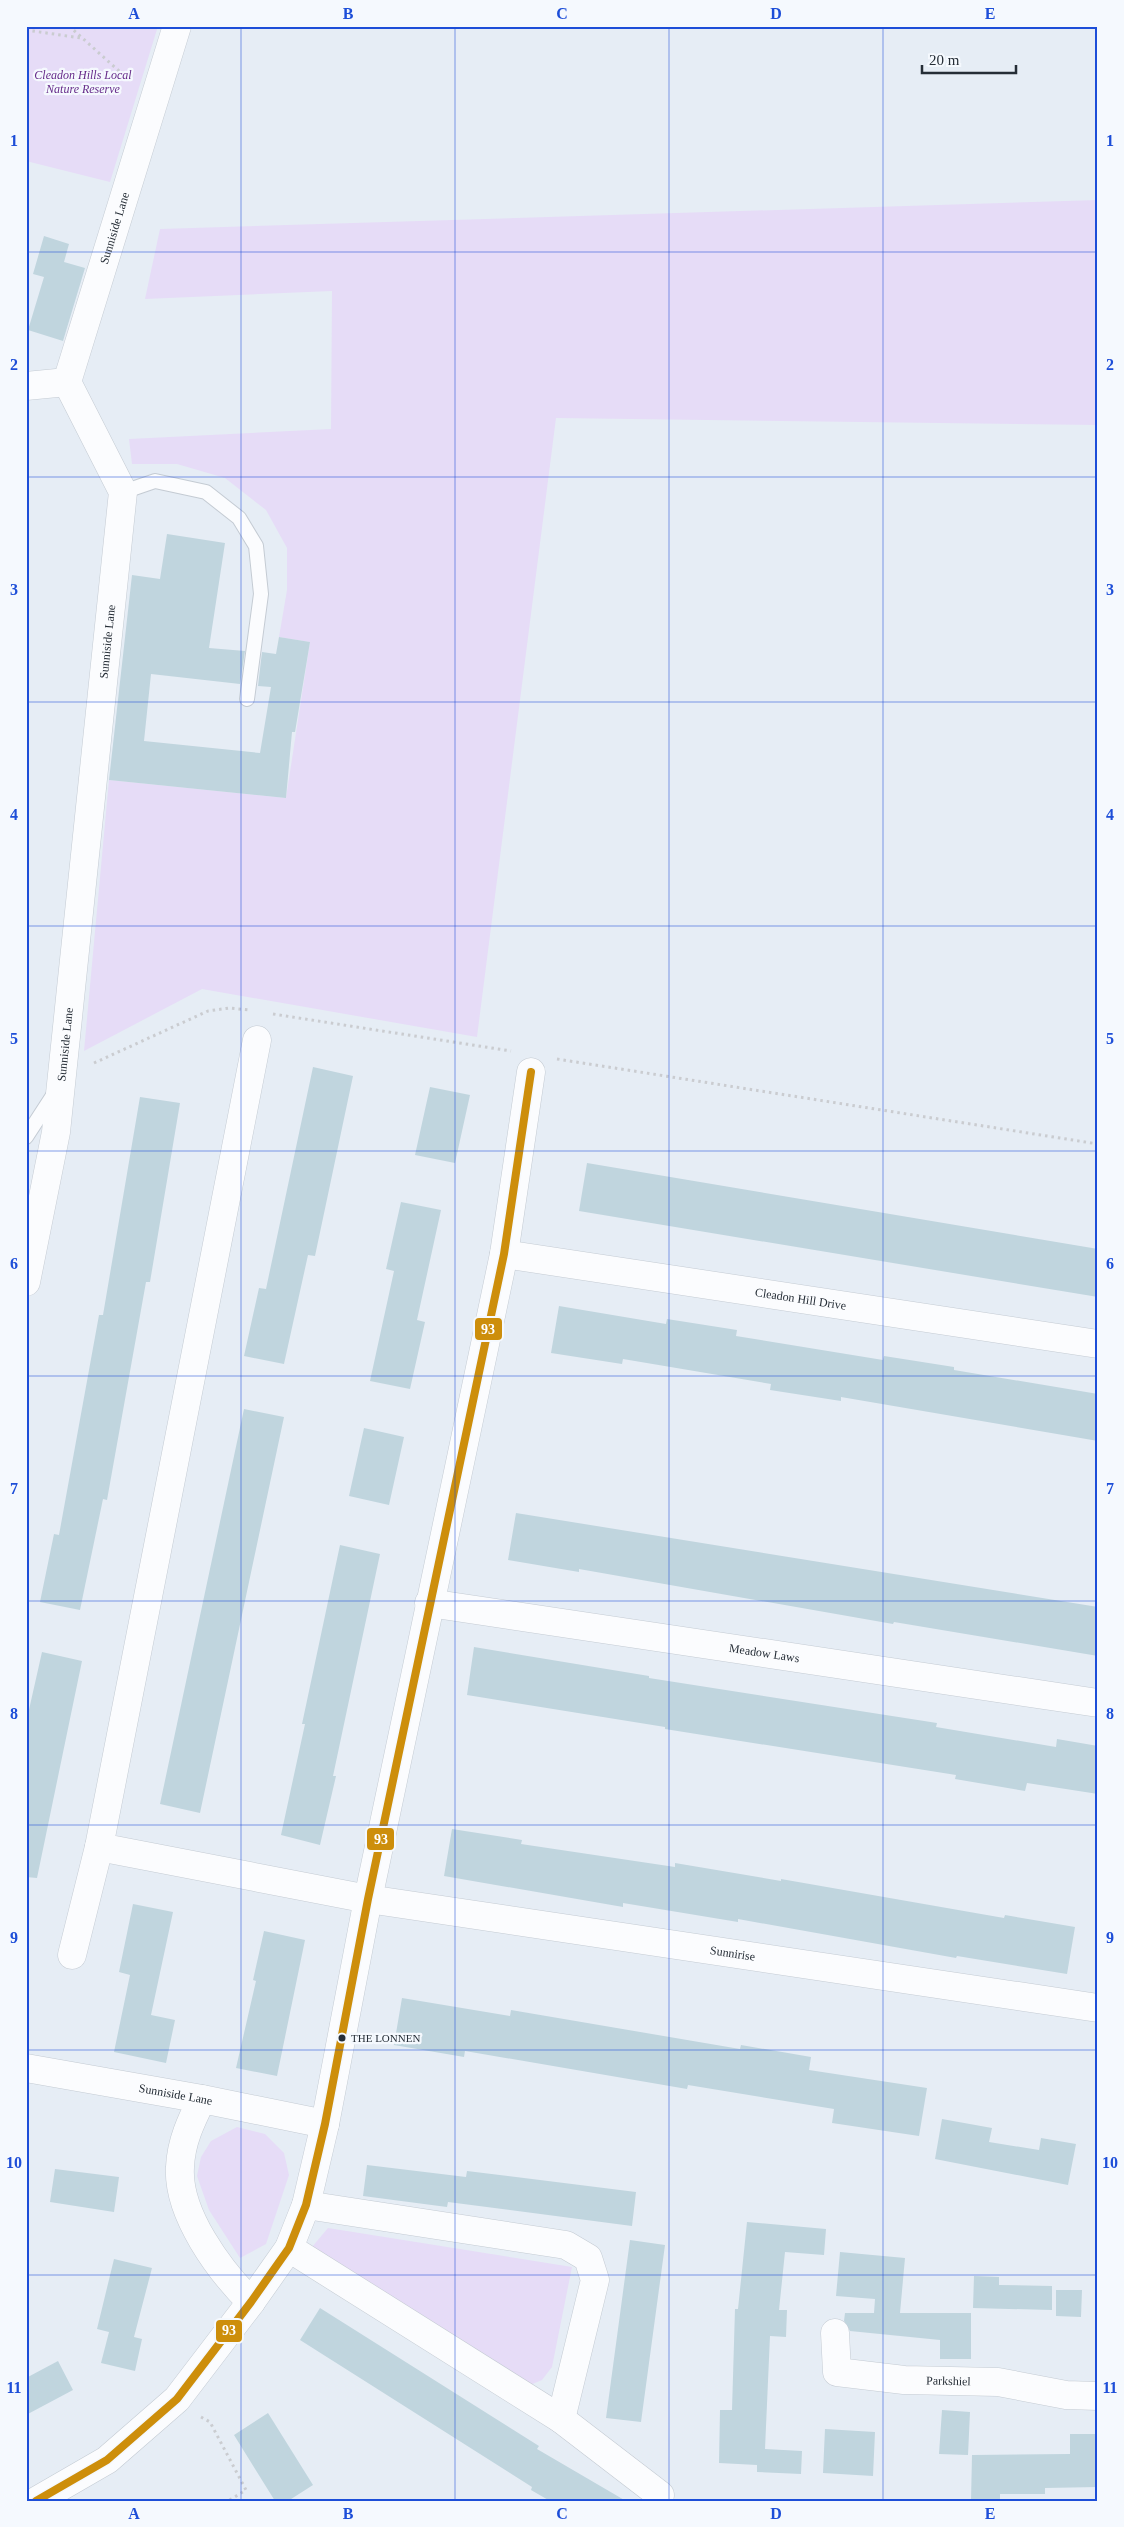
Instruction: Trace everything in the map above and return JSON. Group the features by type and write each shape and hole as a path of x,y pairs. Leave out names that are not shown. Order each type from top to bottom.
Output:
{"street":[{"name":"Sunniside Lane","path":"67,382 177,26"},
{"path":"26,386 67,382 123,492"},
{"name":"Sunniside Lane","path":"26,1282 56,1132 123,492"},
{"path":"72,1955 99,1847 256,1040"},
{"path":"36,2501 107,2460 177,2398 251,2302 289,2248 306,2205 325,2124 368,1899 429,1603 504,1254 533,1060"},
{"name":"Cleadon Hill Drive","path":"504,1254 1098,1344"},
{"name":"Meadow Laws","path":"429,1603 1098,1703"},
{"name":"Sunnirise","path":"99,1847 368,1899 1098,2008"},
{"name":"Sunniside Lane","path":"26,2068 202,2099 325,2124"},
{"path":"202,2099 187,2129 180,2167 182,2192 202,2240 230,2281 251,2302"},
{"path":"306,2205 566,2245 588,2258 595,2280 561,2419"},
{"path":"289,2248 561,2419 660,2495"},
{"name":"Parkshiel","path":"835,2333 837,2372 904,2380 998,2382 1066,2395 1098,2396"}],"lane":[{"path":"123,492 155,481 206,492 239,518 256,546 261,594 247,699"},
{"path":"26,1136 61,1082"}],"path":[{"path":"69,26 153,103"},
{"path":"26,30 82,38"},
{"path":"61,1082 208,1011 229,1008 257,1011"},
{"path":"266,1012 533,1060 1098,1144"},
{"path":"177,2398 210,2422 246,2490 228,2501"}],"green space":[{"name":"Cleadon Hills Local Nature Reserve","path":"26,26 158,26 110,182 26,161"},
{"path":"1098,200 1098,425 556,418 477,1037 202,989 84,1051 109,780 286,798 310,642 279,637 287,590 287,548 266,510 225,478 177,464 132,464 129,439 331,429 332,291 145,299 160,229"},
{"path":"237,2127 265,2134 284,2153 289,2175 266,2244 240,2258 209,2210 197,2176 201,2157 211,2141"},
{"path":"328,2228 572,2267 552,2367 542,2380 530,2385 312,2247"}],"building":[{"path":"44,236 69,244 64,262 85,268 63,341 28,330 44,277 33,274"},
{"path":"167,534 225,543 209,648 245,651 240,684 151,674 144,741 260,753 271,687 258,686 262,652 276,654 279,637 310,642 295,732 292,732 286,798 109,780 132,575 160,579"},
{"path":"313,1067 353,1076 315,1256 308,1255 284,1364 244,1356 259,1288 266,1289"},
{"path":"430,1087 470,1095 455,1163 415,1155"},
{"path":"140,1097 180,1103 150,1282 146,1282 107,1500 103,1499 80,1610 40,1602 54,1534 59,1535 99,1315 103,1315"},
{"path":"587,1163 1098,1249 1098,1297 579,1211"},
{"path":"401,1202 441,1210 417,1320 425,1322 410,1389 370,1381 394,1271 386,1269"},
{"path":"559,1306 666,1324 667,1319 737,1330 736,1336 883,1360 884,1356 954,1367 954,1370 1098,1394 1098,1441 841,1397 841,1401 770,1390 771,1384 623,1359 622,1364 551,1353"},
{"path":"244,1409 284,1417 200,1813 160,1804"},
{"path":"364,1428 404,1437 389,1505 349,1496"},
{"path":"516,1513 1098,1607 1098,1656 894,1622 893,1624 579,1569 579,1572 508,1560"},
{"path":"340,1545 380,1554 333,1776 336,1776 320,1845 281,1835 305,1724 302,1724"},
{"path":"474,1647 649,1676 649,1678 937,1723 936,1727 1056,1747 1057,1739 1098,1746 1098,1794 1027,1783 1025,1791 955,1779 956,1775 665,1729 665,1727 467,1695"},
{"path":"42,1652 82,1661 37,1878 26,1877 26,1723"},
{"path":"452,1829 522,1840 521,1844 675,1867 675,1863 781,1881 781,1879 1004,1918 1005,1915 1075,1927 1067,1974 957,1956 956,1958 738,1919 738,1922 623,1903 623,1907 444,1876"},
{"path":"133,1904 173,1912 151,2015 175,2020 166,2063 114,2052 130,1975 119,1972"},
{"path":"264,1931 305,1940 277,2076 236,2068 256,1981 253,1980"},
{"path":"402,1998 510,2016 511,2010 740,2049 741,2045 811,2057 809,2070 927,2088 919,2136 832,2123 834,2109 688,2085 687,2089 465,2051 464,2057 394,2045"},
{"path":"942,2119 992,2128 989,2142 1039,2150 1041,2138 1076,2144 1068,2185 935,2159"},
{"path":"367,2165 466,2177 467,2171 636,2192 632,2226 448,2202 447,2207 363,2196"},
{"path":"55,2169 119,2177 114,2212 50,2202"},
{"path":"747,2222 826,2229 824,2255 785,2252 779,2310 787,2310 786,2337 770,2336 765,2449 802,2451 801,2474 757,2472 757,2465 719,2463 720,2410 732,2410 735,2309 738,2309"},
{"path":"630,2240 665,2245 641,2422 606,2418"},
{"path":"840,2252 905,2258 900,2313 971,2313 971,2359 940,2359 940,2340 850,2331 844,2321 845,2313 874,2313 875,2299 836,2296"},
{"path":"114,2259 152,2268 134,2337 142,2339 135,2371 101,2363 109,2332 97,2329"},
{"path":"974,2276 999,2277 999,2285 1052,2286 1052,2310 973,2308"},
{"path":"1056,2290 1082,2290 1081,2317 1056,2316"},
{"path":"320,2308 539,2446 537,2449 626,2501 550,2501 531,2490 532,2487 300,2340"},
{"path":"58,2361 73,2390 26,2415 26,2378"},
{"path":"942,2410 970,2412 968,2455 939,2454"},
{"path":"268,2413 313,2485 288,2501 275,2501 234,2435"},
{"path":"825,2429 875,2432 873,2476 823,2473"},
{"path":"1070,2434 1098,2434 1098,2487 1045,2488 1045,2494 1000,2494 1000,2501 971,2501 972,2455 1070,2454"}],"transit line":[{"name":"93","path":"36,2501 107,2460 177,2399 251,2302 289,2248 306,2205 325,2124 368,1899 504,1254 531,1072"}],"place":[{"name":"THE LONNEN","path":"342,2038"}]}
